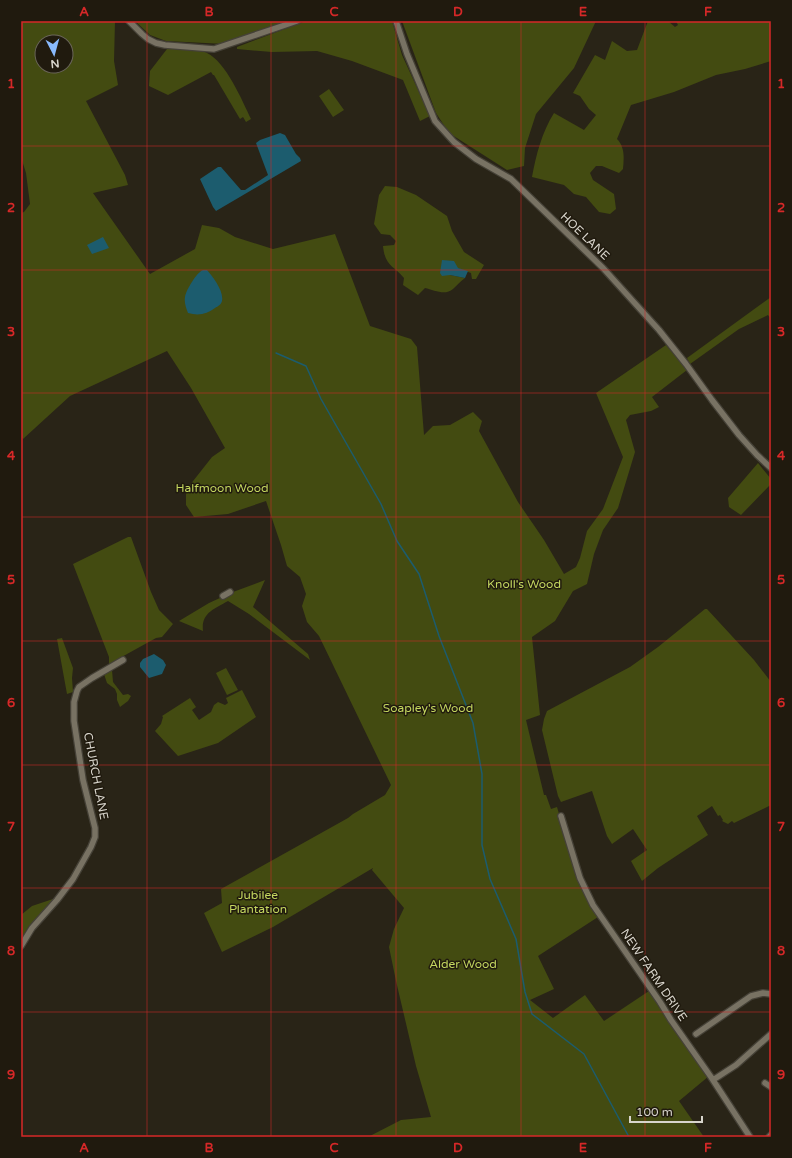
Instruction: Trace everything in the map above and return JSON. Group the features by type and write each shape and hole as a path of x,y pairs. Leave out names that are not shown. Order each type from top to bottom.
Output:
{"street":[{"path":"129,21 148,39 165,45 214,49 298,21"},
{"name":"HOE LANE","path":"396,21 407,54 435,121 454,142 476,159 511,179 603,268 664,336 757,456 771,468"},
{"path":"223,596 230,592"},
{"name":"CHURCH LANE","path":"21,946 32,928 57,900 73,879 95,837 95,828 84,780 74,721 74,702 77,690 92,678 123,660"},
{"name":"NEW FARM DRIVE","path":"561,816 580,878 593,905 639,970 750,1137"},
{"path":"696,1034 751,996 763,992 771,994"},
{"path":"713,1080 736,1065 771,1034"},
{"path":"765,1083 771,1087"}],"green space":[{"path":"21,21 115,21 114,61 118,85 86,101 125,175 128,185 93,193 150,274 195,249 202,225 219,228 235,237 273,249 335,234 370,326 411,339 417,347 424,435 433,426 450,425 473,412 482,421 479,431 518,502 544,540 564,574 576,567 587,531 603,509 623,457 596,393 666,345 687,370 652,397 659,407 651,411 630,415 626,420 635,452 618,508 603,530 594,554 587,584 573,591 555,621 532,637 540,715 526,720 544,795 546,795 551,809 557,807 578,878 598,917 538,956 554,989 530,1000 553,1018 585,995 604,1021 649,991 667,1019 709,1076 679,1101 704,1137 368,1137 401,1120 431,1117 416,1066 389,947 394,929 404,908 372,870 373,868 273,927 222,952 204,913 222,903 221,889 348,818 385,795 391,785 319,636 307,622 302,606 306,594 300,577 287,566 266,501 228,514 194,517 186,505 186,490 212,457 225,448 191,388 167,351 70,396 23,439 21,435 21,213 24,212 30,204 26,173 21,157"},
{"path":"135,21 288,21 225,44 166,41 150,35"},
{"path":"306,21 392,21 402,55 430,116 420,121 403,80 352,61 317,51 272,52 237,49 237,47"},
{"path":"402,21 596,21 574,68 536,114 525,148 524,166 507,170 449,133 436,113"},
{"path":"648,21 668,21 675,27 678,25 676,21 771,21 771,61 745,69 716,75 674,92 631,105 617,139 623,149 623,169 619,173 602,166 596,166 590,173 593,180 614,194 616,209 610,214 599,212 586,197 574,194 564,185 532,177 538,152 546,128 554,113 584,130 596,115 589,109 580,96 573,93 595,55 605,60 612,41 627,51 637,50"},
{"path":"167,49 199,51 207,53 214,58 221,64 233,82 251,119 246,122 243,117 240,119 211,72 168,95 149,86 150,71"},
{"path":"329,89 344,110 333,117 319,96"},
{"path":"385,186 397,187 416,195 447,216 452,231 464,252 484,265 476,279 472,279 471,273 457,268 450,275 465,278 453,289 447,292 439,292 425,288 418,295 403,285 404,278 390,265 384,253 383,246 394,245 396,241 390,235 381,234 374,224 379,195"},
{"path":"771,297 771,319 768,315 739,329 690,364 687,358"},
{"path":"758,463 771,479 771,484 741,515 729,507 728,498"},
{"path":"128,537 131,537 159,610 173,624 162,637 156,638 109,664 109,657 73,564"},
{"path":"265,580 253,607 308,654 310,660 249,614 228,601 213,609 206,616 203,631 179,621 209,603"},
{"path":"705,609 707,609 754,660 771,682 771,805 734,823 732,821 728,824 722,821 723,820 720,815 718,816 712,806 697,816 708,835 658,868 642,881 631,861 647,850 633,829 612,844 607,836 592,791 561,802 558,796 542,730 544,719 547,711 630,667 658,647"},
{"path":"62,638 73,668 73,692 67,694 57,639"},
{"path":"117,664 119,666 112,670 113,682 123,695 128,694 131,696 128,701 120,707 115,689 107,683 104,674"},
{"path":"226,668 238,690 227,695 216,673"},
{"path":"242,690 256,717 218,743 178,756 155,731 161,724 162,716 190,698 196,707 192,710 199,720 211,712 214,705 218,702 225,705 228,703 226,698"},
{"path":"56,898 29,926 21,939 21,915 32,906"}],"water":[{"path":"280,133 285,135 301,161 216,211 200,179 218,167 221,167 241,190 245,190 268,175 256,143 260,140"},
{"path":"103,237 109,248 92,254 87,245"},
{"path":"442,260 454,261 458,268 468,271 465,278 450,275 442,276 440,273"},
{"path":"203,270 207,270 218,284 222,302 206,313 188,313 185,303 186,294 195,278"},
{"path":"154,654 163,660 166,665 162,674 149,678 140,667 140,663 143,659"}],"waterway":[{"path":"276,353 306,366 321,399 381,504 397,541 419,574 439,636 473,723 482,774 482,845 490,879 516,939 525,992 532,1014 584,1054 629,1137"}],"park label":[{"name":"Halfmoon Wood","path":"222,488"},
{"name":"Knoll's Wood","path":"524,584"},
{"name":"Soapley's Wood","path":"428,708"},
{"name":"Jubilee Plantation","path":"258,902"},
{"name":"Alder Wood","path":"463,964"}]}
